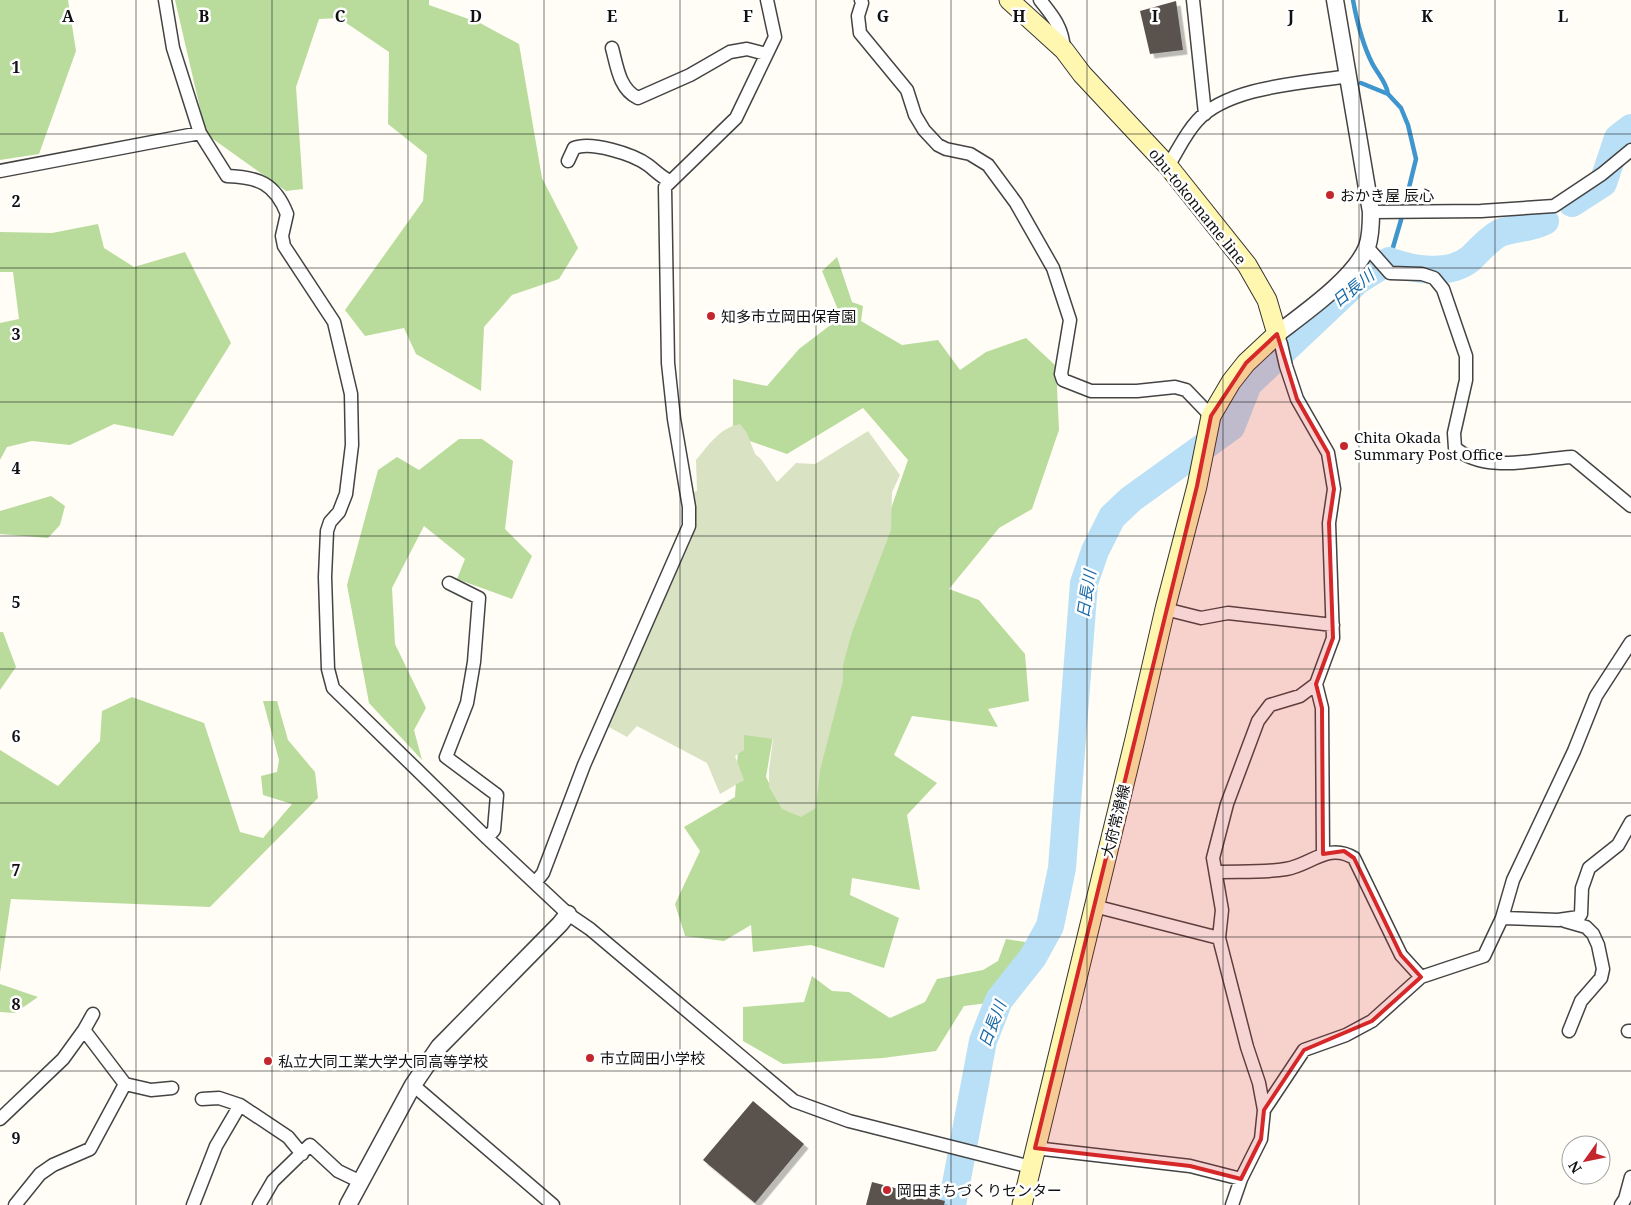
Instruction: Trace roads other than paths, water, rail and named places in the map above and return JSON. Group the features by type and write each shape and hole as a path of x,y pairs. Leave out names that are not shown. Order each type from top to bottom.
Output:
{"main road":[{"name":"obu-tokonname line","path":"1009,0 1064,50 1082,74 1168,166 1247,265 1266,300 1279,339"},
{"path":"1211,416 1231,382 1246,363 1279,339"},
{"name":"大府常滑線","path":"1022,1205 1165,608 1197,486 1211,416"}],"street":[{"path":"165,0 173,48 200,133 227,176 250,177 266,183 275,193 287,214 282,236 284,246 334,322 351,394 352,445 346,494 339,512 330,522 327,531 325,577 328,669 333,688 568,914 590,929 794,1101 849,1121 1030,1167"},
{"path":"535,883 544,873 584,764 689,526 689,507 674,419 668,363 665,192 670,181 736,118 775,38 767,0"},
{"path":"861,0 862,3 858,16 860,33 907,90 915,115 924,130 938,145 946,149 970,154 988,165 1016,203 1053,268 1070,320 1061,374 1063,380 1091,391 1137,391 1175,386 1186,390 1211,416"},
{"path":"1040,0 1057,21 1064,35 1064,50"},
{"path":"1193,0 1205,114"},
{"path":"1232,1205 1241,1179 1261,1139 1264,1110 1259,1083 1247,1047 1220,938 1222,910 1213,858 1227,804 1258,721 1270,705 1300,696 1316,684 1333,638 1328,523 1334,489 1328,453 1297,399 1279,339 1338,284 1367,247 1371,212 1335,0"},
{"path":"612,48 624,85 631,94 638,98 690,75 730,52 747,49 766,54"},
{"path":"1168,166 1196,122 1205,114 1228,101 1251,93 1349,76"},
{"path":"0,171 200,133"},
{"path":"568,161 574,148 582,145 603,148 636,158 670,181"},
{"path":"1371,212 1481,211 1554,206 1602,174 1631,150"},
{"path":"1367,247 1390,273 1422,274 1434,278 1443,289 1466,356 1466,380 1454,433 1455,448 1464,455 1480,461 1519,462 1572,457 1631,506"},
{"path":"449,583 479,598 479,616 467,703 446,757 497,795 494,830 487,838"},
{"path":"1165,608 1201,618 1228,613 1333,625"},
{"path":"1264,1110 1304,1050 1346,1035 1372,1021 1420,977 1484,956 1502,918 1513,880 1574,751 1596,696 1631,642"},
{"path":"1316,684 1322,708 1323,854"},
{"path":"1558,920 1579,917 1581,914 1582,888 1589,868 1618,845 1631,822"},
{"path":"1216,872 1287,869 1323,854 1344,851 1354,858 1401,955 1420,977"},
{"path":"1094,906 1220,938"},
{"path":"348,1205 413,1085 439,1047 568,914"},
{"path":"1502,918 1576,922 1586,927 1593,934 1598,945 1603,969 1601,978 1582,1001 1569,1031"},
{"path":"0,1119 63,1059 93,1014"},
{"path":"84,1030 125,1084 151,1090 172,1088"},
{"path":"15,1205 40,1174 52,1165 90,1149 125,1084"},
{"path":"413,1085 537,1200 553,1205"},
{"path":"202,1100 219,1098 240,1105 288,1137 302,1154"},
{"path":"193,1205 216,1146 240,1105"},
{"path":"259,1205 273,1181 310,1146 338,1171 361,1182"},
{"path":"1035,1148 1190,1166 1241,1179"},
{"path":"1626,1201 1631,1178"}],"waterway":[{"path":"1353,0 1365,48 1386,86 1388,94"},
{"path":"1361,83 1388,94 1401,108 1408,125 1416,159 1389,261"},
{"name":"日長川","path":"1572,203 1603,183 1618,138 1631,128"},
{"name":"日長川","path":"952,1205 983,1041 999,1000 1033,957 1050,926 1062,868 1084,583 1095,551 1112,517 1131,499 1231,427 1248,384 1357,281 1389,261 1420,269 1452,268 1470,259 1496,235 1545,221"}],"place":[{"name":"おかき屋 辰心","path":"1330,195"},
{"name":"知多市立岡田保育園","path":"711,316"},
{"name":"Chita Okada Summary Post Office","path":"1344,446"},
{"name":"市立岡田小学校","path":"590,1058"},
{"name":"私立大同工業大学大同高等学校","path":"268,1061"},
{"name":"岡田まちづくりセンター","path":"887,1190"}]}
